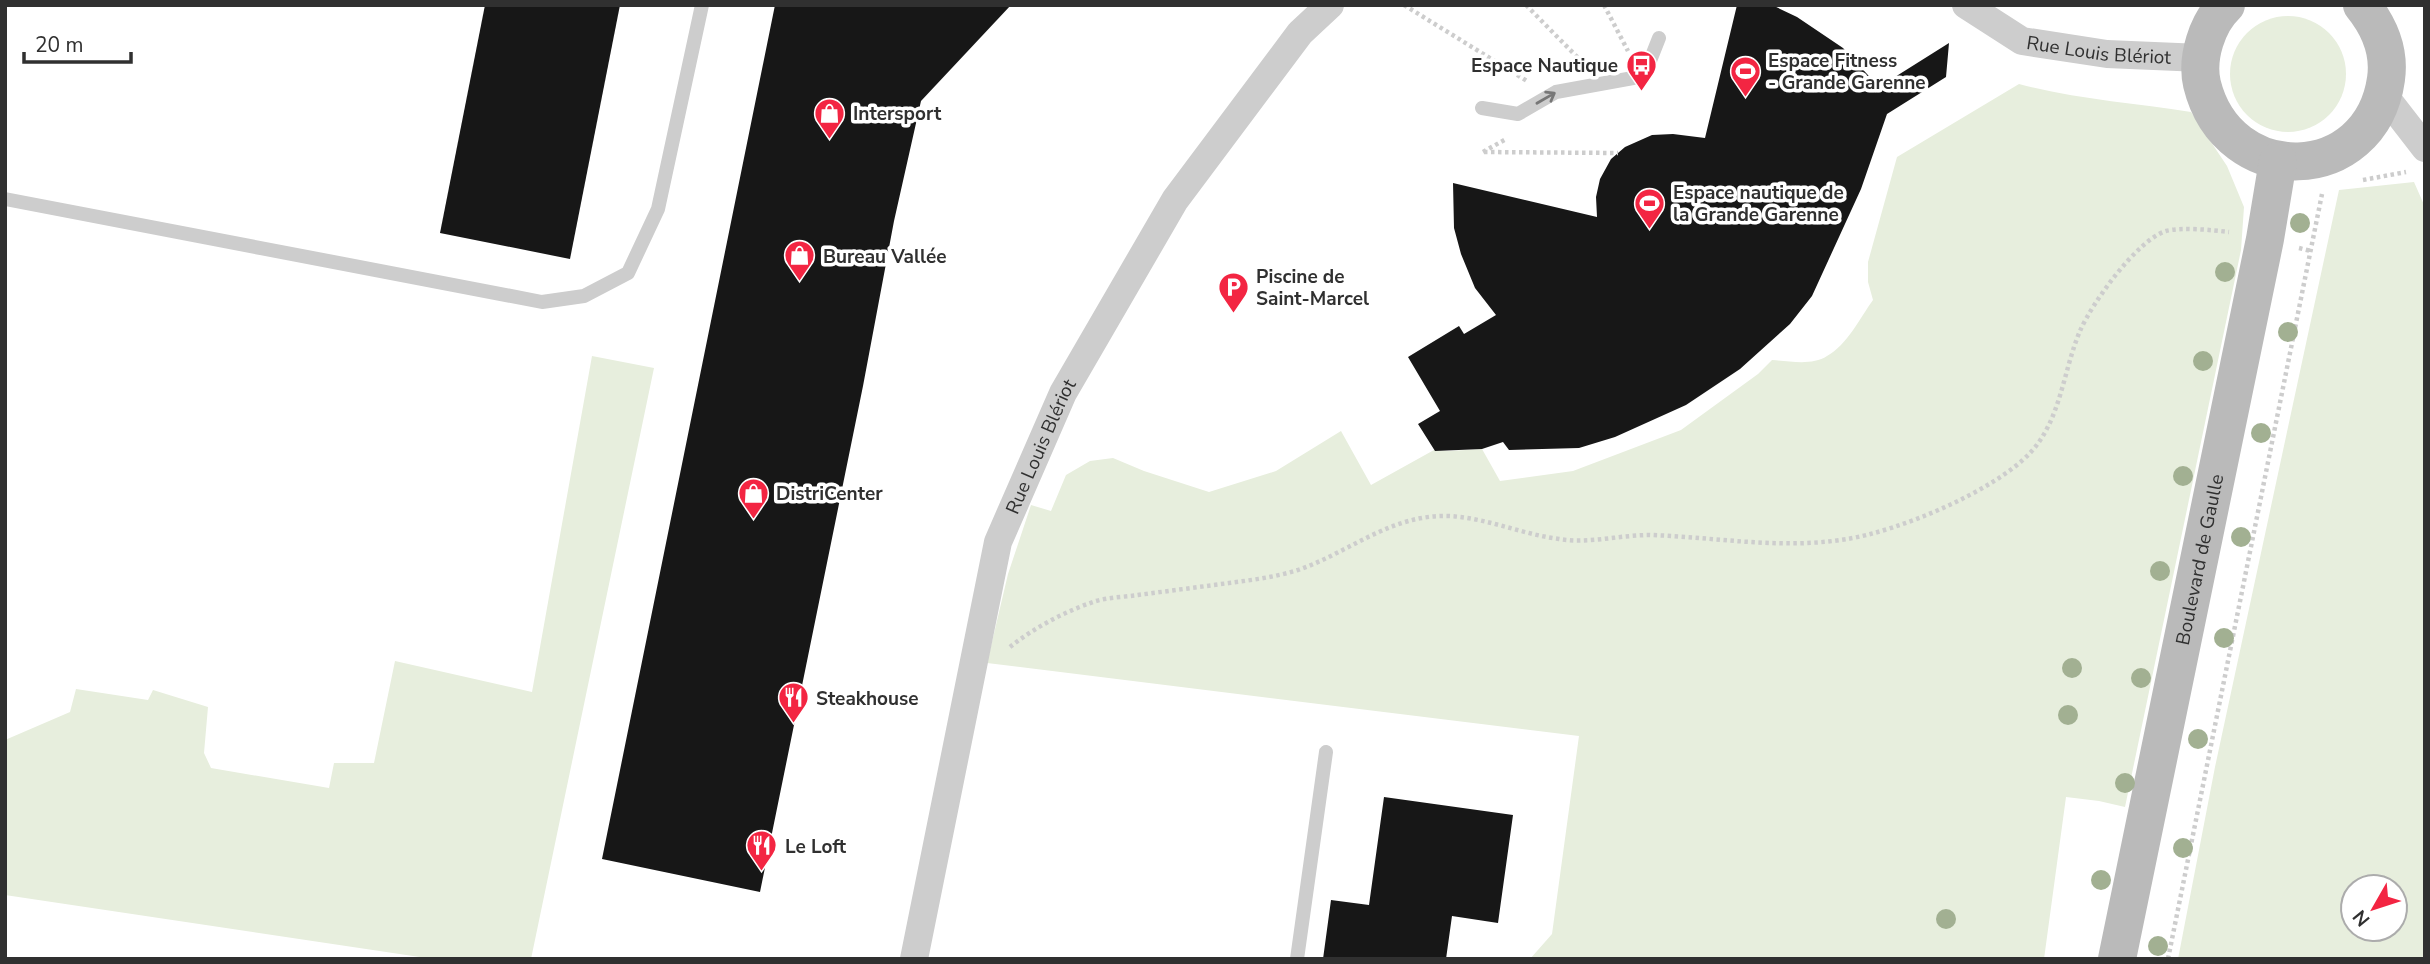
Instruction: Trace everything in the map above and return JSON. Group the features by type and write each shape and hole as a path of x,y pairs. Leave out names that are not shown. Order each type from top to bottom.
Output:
{"main road":[{"path":"2226,5 2206,36 2201,58 2201,81 2210,109 2227,134 2251,152 2278,161 2305,162 2334,153 2360,136 2374,117 2384,95 2388,69 2384,42 2362,5"},
{"name":"Boulevard de Gaulle","path":"2117,959 2265,239 2278,161"}],"street":[{"name":"Rue Louis Blériot","path":"914,959 998,542 1063,393 1175,200 1300,33 1330,5"},
{"name":"Rue Louis Blériot","path":"1966,5 2022,41 2107,54 2201,58"},
{"path":"2384,95 2425,148"}],"lane":[{"path":"5,199 542,302 584,296 628,273 658,209 702,5"},
{"path":"1482,108 1518,114 1556,92 1644,76 1659,38"},
{"path":"1297,959 1326,752"}],"path":[{"path":"1404,5 1533,85"},
{"path":"1526,5 1602,84"},
{"path":"1483,152 1618,153"},
{"path":"2359,181 2407,172"},
{"path":"2168,959 2323,188"},
{"path":"975,659 995,659 1024,636 1064,614 1099,600 1270,578 1300,569 1412,518 1446,516 1477,519 1560,540 1649,535 1786,545 1847,539 1894,528 1991,483 2029,453 2050,423 2081,328 2119,270 2140,246 2166,231 2211,229"}],"green space":[{"path":"2288,16 2310,20 2329,33 2342,52 2346,74 2342,96 2329,115 2310,128 2288,132 2266,128 2247,115 2234,96 2230,74 2234,52 2247,33 2266,20"},
{"path":"2019,84 2083,97 2191,112 2227,166 2244,207 2241,250 2125,807 2066,797 2044,959 1530,959 1552,934 1579,736 987,663 1008,574 1031,505 1051,511 1066,475 1090,461 1113,458 1209,492 1276,471 1341,431 1371,485 1434,450 1482,449 1500,481 1573,471 1681,430 1758,374 1772,360 1807,362 1827,356 1847,338 1873,300 1868,282 1868,262 1897,157"},
{"path":"2414,182 2425,207 2425,959 2178,959 2215,767 2339,190"},
{"path":"592,356 654,368 531,959 433,959 5,895 5,740 70,712 76,689 148,700 153,690 208,707 204,753 211,768 329,788 334,763 374,763 395,661 532,692"}],"building":[{"path":"485,5 620,5 570,259 440,233"},
{"path":"775,5 1011,5 921,101 894,221 760,892 602,859"},
{"name":"Espace nautique de la Grande Garenne","path":"1737,5 1772,5 1797,17 1843,48 1879,87 1949,43 1946,77 1887,114 1861,189 1812,296 1790,324 1740,369 1686,405 1615,437 1579,448 1509,450 1503,442 1482,449 1435,451 1418,424 1440,411 1408,357 1459,326 1464,334 1496,315 1475,288 1461,254 1454,228 1453,183 1597,217 1596,197 1600,179 1611,159 1625,147 1652,135 1673,134 1705,138"},
{"path":"1384,797 1513,815 1498,923 1452,916 1446,959 1323,959 1331,900 1369,905"}],"place":[{"name":"Espace Nautique","path":"1641,92"},
{"name":"Espace Fitness - Grande Garenne","path":"1745,98"},
{"name":"Intersport","path":"830,140"},
{"name":"Espace nautique de la Grande Garenne","path":"1650,230"},
{"name":"Bureau Vallée","path":"800,283"},
{"name":"Piscine de Saint-Marcel","path":"1233,314"},
{"name":"DistriCenter","path":"753,520"},
{"name":"Steakhouse","path":"793,725"},
{"name":"Le Loft","path":"762,873"}]}
